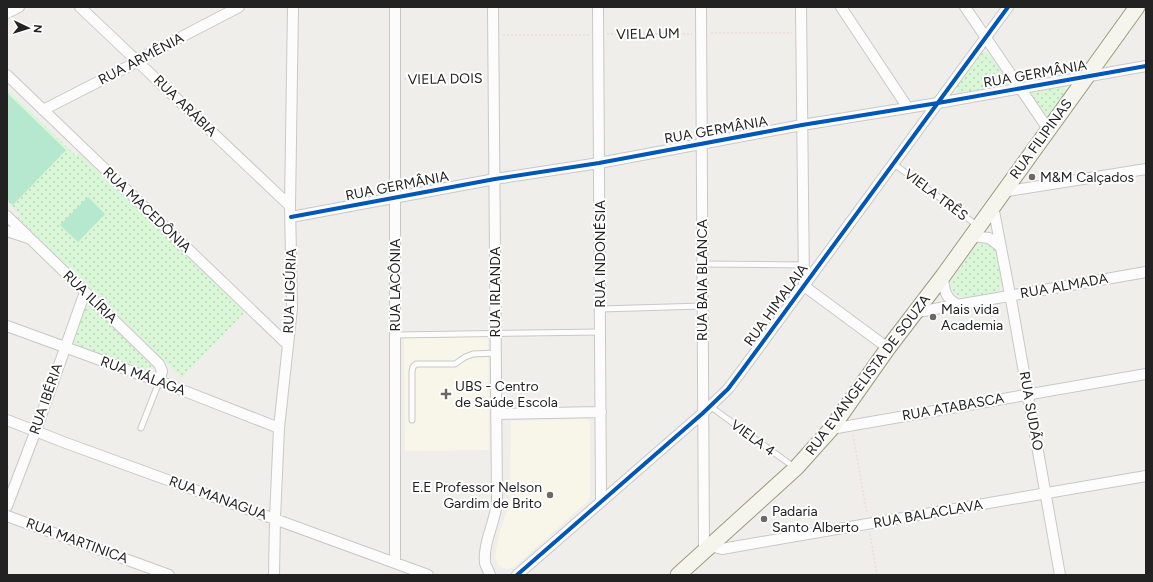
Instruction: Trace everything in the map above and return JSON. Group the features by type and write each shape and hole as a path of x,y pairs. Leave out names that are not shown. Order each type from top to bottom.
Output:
{"main road":[{"name":"RUA FILIPINAS","path":"1002,192 1137,7"},
{"name":"RUA EVANGELISTA DE SOUZA","path":"678,575 796,468 831,429 888,348 917,312 1002,192"}],"street":[{"path":"7,13 19,7"},
{"name":"RUA ARÁBIA","path":"80,7 290,206"},
{"name":"RUA ARMÊNIA","path":"43,110 239,7"},
{"name":"RUA LIGÚRIA","path":"274,575 279,428 292,308 290,206 293,7"},
{"name":"RUA LACÔNIA","path":"395,7 395,563"},
{"name":"RUA IRLANDA","path":"490,575 485,564 487,539 497,502 494,7"},
{"name":"RUA INDONÉSIA","path":"598,7 602,500"},
{"name":"RUA BAIA BLANCA","path":"701,7 702,264 707,410 707,549"},
{"path":"801,7 804,286 888,348"},
{"path":"841,7 908,108"},
{"path":"965,7 1048,129"},
{"name":"RUA HIMALAIA","path":"517,575 707,410 743,370 1008,7"},
{"name":"RUA GERMÂNIA","path":"291,217 495,179 599,163 802,125 938,103 1146,66"},
{"name":"RUA MACEDÔNIA","path":"7,75 288,345"},
{"path":"1002,192 1146,168"},
{"path":"1017,172 1018,181 1020,184 1028,188"},
{"name":"RUA SUDÃO","path":"993,206 1011,296 1060,575"},
{"name":"RUA ILÍRIA","path":"7,216 159,364 162,372 159,382"},
{"path":"7,231 31,240"},
{"path":"975,231 989,238 1001,247"},
{"name":"RUA ALMADA","path":"917,312 1146,272"},
{"path":"942,276 947,296 950,300 959,305"},
{"name":"RUA IBÉRIA","path":"7,506 36,430 64,347 85,292"},
{"name":"RUA MÁLAGA","path":"7,326 279,428"},
{"name":"RUA ATABASCA","path":"831,429 1146,374"},
{"path":"496,414 601,412"},
{"name":"RUA MANAGUA","path":"7,420 428,575"},
{"name":"RUA BALACLAVA","path":"707,549 722,549 1146,476"},
{"name":"RUA MARTINICA","path":"7,516 169,575"}],"lane":[{"name":"VIELA TRÊS","path":"894,164 975,231"},
{"path":"702,264 804,265"},
{"path":"600,309 703,306"},
{"path":"396,335 600,332"},
{"path":"412,420 412,372 413,367 416,364 455,364 465,357 473,354 496,353"},
{"path":"141,428 159,382"},
{"name":"VIELA 4","path":"707,410 796,468"}],"path":[{"path":"851,425 878,575"}],"shaded area":[{"name":"UBS - Centro de Saúde Escola","path":"404,337 488,337 489,450 405,451"},
{"name":"E.E Professor Nelson Gardim de Brito","path":"587,419 590,422 590,497 588,501 514,567 508,569 503,568 498,564 495,557 500,531 510,502 511,421"}],"green space":[{"path":"985,52 989,54 1006,78 1006,83 1002,86 959,93 957,91 957,86 980,54"},
{"path":"1058,87 1064,88 1066,94 1050,117 1046,117 1030,92"},
{"path":"7,89 76,156 79,153 245,312 182,378 17,217 20,214 7,202"},
{"path":"7,93 66,150 13,205 7,199"},
{"path":"88,197 105,214 78,242 60,225"},
{"path":"985,242 989,243 997,252 1002,284 1000,289 997,292 972,297 955,294 951,287 953,278 977,245"},
{"path":"91,305 153,365 153,369 148,371 74,344 73,339 84,307"}],"cycle path":[{"path":"517,575 703,413 728,389 1008,7"},
{"path":"291,217 495,179 599,163 802,125 938,103 1146,66"}],"place":[{"name":"M&M Calçados","path":"1032,177"},
{"name":"Mais vida Academia","path":"933,317"},
{"name":"UBS - Centro de Saúde Escola","path":"446,394"},
{"name":"E.E Professor Nelson Gardim de Brito","path":"550,495"},
{"name":"Padaria Santo Alberto","path":"764,519"}]}
